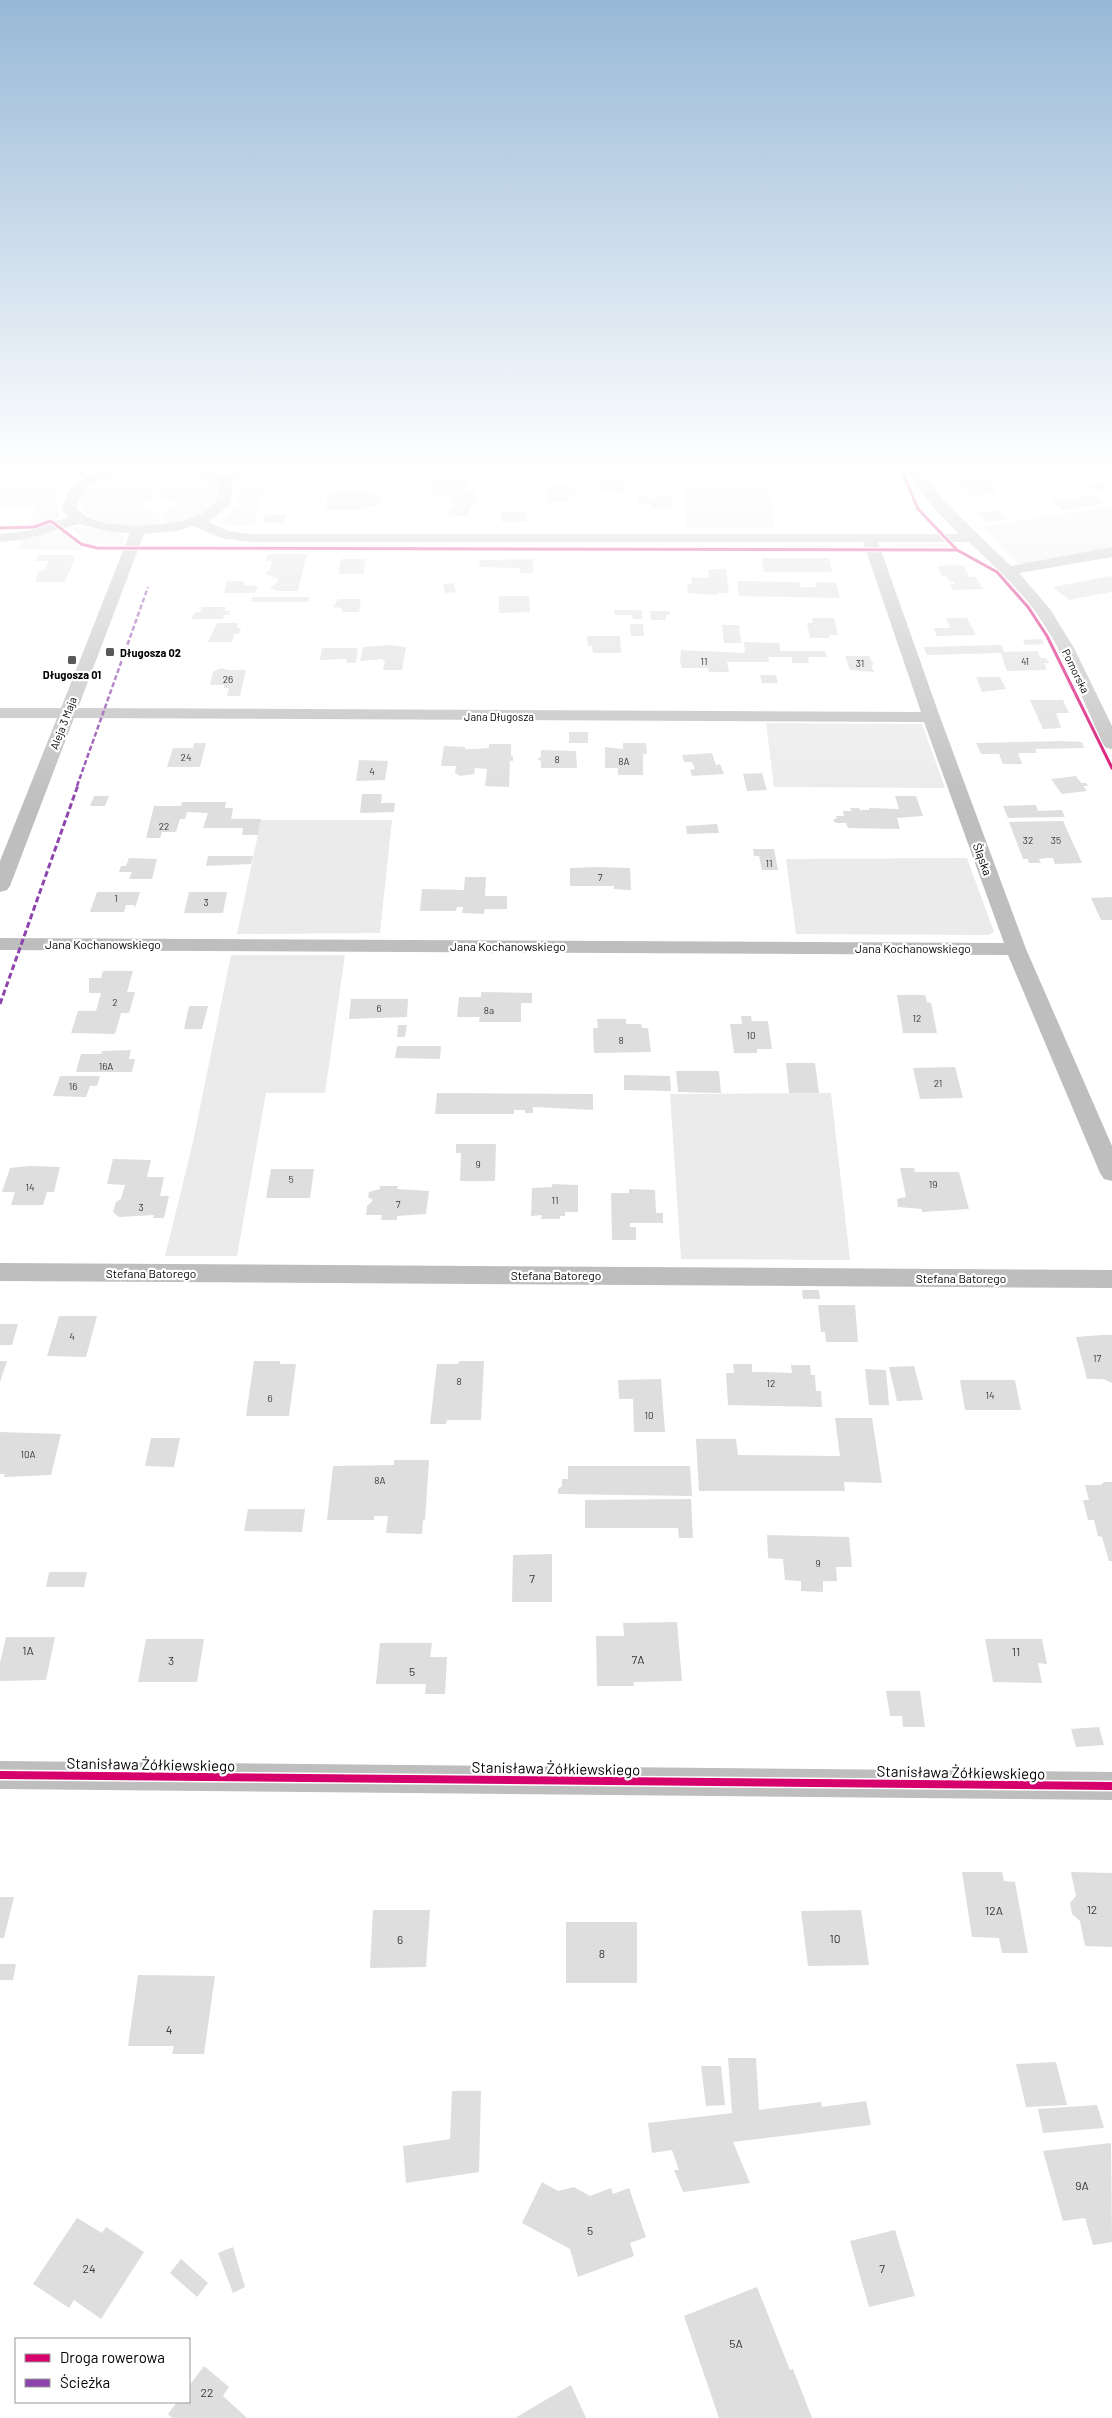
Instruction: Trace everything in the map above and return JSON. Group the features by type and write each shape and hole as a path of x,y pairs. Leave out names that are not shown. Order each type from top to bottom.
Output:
{"street":[{"name":"Aleja 3 Maja","path":"0,886 118,582"},
{"name":"Śląska","path":"885,582 1016,949 1112,1173"},
{"name":"Pomorska","path":"1018,582 1032,596 1052,625 1110,737"},
{"name":"Jana Długosza","path":"0,713 931,716"},
{"name":"Jana Kochanowskiego","path":"0,944 1016,949"},
{"name":"Stefana Batorego","path":"0,1272 1112,1278"},
{"name":"Stanisława Żółkiewskiego","path":"0,1776 1112,1786"}],"shaded area":[{"path":"766,723 922,724 945,788 774,787"},
{"path":"261,820 392,820 380,933 237,934"},
{"path":"967,858 994,932 988,935 796,934 786,859"},
{"path":"231,955 345,955 325,1093 266,1093 237,1256 165,1256 193,1142"},
{"path":"831,1093 850,1260 681,1259 670,1094"}],"building":[{"path":"227,582 244,582 244,585 258,586 255,593 224,593"},
{"path":"277,582 300,582 298,591 277,591 270,588"},
{"path":"692,582 728,582 729,593 717,593 717,595 688,593 687,584 692,584"},
{"path":"737,582 799,582 800,587 816,587 815,582 836,583 840,598 739,596"},
{"path":"954,582 979,582 983,589 953,590 950,584 955,584"},
{"path":"1080,582 1112,582 1112,592 1069,600 1053,587"},
{"path":"454,583 456,592 445,593 443,584"},
{"path":"499,596 529,596 530,612 499,613"},
{"path":"252,597 309,597 308,602 251,602"},
{"path":"338,599 361,599 359,612 342,612 342,608 333,607"},
{"path":"202,607 226,607 225,611 230,611 229,615 224,615 223,619 192,619 194,613 200,612"},
{"path":"614,610 642,610 642,619 633,619 632,615 615,615"},
{"path":"650,611 670,611 670,615 666,615 666,620 651,620"},
{"path":"812,618 834,618 838,635 829,635 830,638 810,638 807,623 813,623"},
{"path":"946,618 967,618 976,635 937,636 934,628 950,628"},
{"path":"217,623 238,623 237,628 241,628 239,634 234,634 232,642 208,642"},
{"path":"630,624 643,624 644,636 631,636"},
{"path":"722,625 739,625 741,643 724,643"},
{"path":"587,636 620,636 621,653 593,653 592,646 588,646"},
{"path":"1041,639 1044,644 1025,645 1023,640"},
{"path":"744,642 779,643 780,651 825,651 827,657 808,657 809,663 792,663 792,657 768,657 769,662 727,662 729,672 709,672 708,668 682,668 680,661 681,650 745,653"},
{"path":"390,645 406,647 402,670 383,670 385,661 381,659 360,661 363,647"},
{"path":"1001,645 1004,652 1037,651 1041,658 1046,658 1049,663 1044,663 1047,670 1007,671 1001,653 927,655 924,647"},
{"path":"322,648 358,648 356,663 347,663 346,659 320,660"},
{"path":"845,656 869,656 874,665 871,665 874,672 850,670"},
{"path":"221,668 246,670 240,696 227,696 229,688 224,688 224,685 210,685 213,672"},
{"path":"760,675 776,675 778,683 762,683"},
{"path":"976,677 1000,677 1006,689 982,692"},
{"path":"1030,700 1063,700 1069,713 1056,713 1061,728 1043,729"},
{"path":"569,732 588,732 588,743 569,743"},
{"path":"1082,742 1084,748 1035,749 1037,753 1018,753 1022,764 1003,764 999,754 981,754 976,743"},
{"path":"194,743 206,743 200,767 167,767 173,748 193,748"},
{"path":"623,743 646,743 647,754 643,754 643,775 618,775 618,768 605,768 605,747 623,749"},
{"path":"489,744 511,744 513,761 510,761 509,787 485,786 487,769 475,768 474,774 460,776 455,773 456,766 441,766 444,746 474,749 489,748"},
{"path":"541,750 576,751 577,768 541,768 541,761 537,759 541,757"},
{"path":"712,753 716,765 720,764 724,774 692,776 690,770 695,769 692,762 684,762 682,755"},
{"path":"359,760 388,761 385,780 356,781"},
{"path":"762,773 767,790 747,791 743,774"},
{"path":"1076,776 1081,783 1086,783 1088,786 1083,786 1087,791 1062,794 1051,779"},
{"path":"362,794 382,794 381,803 395,803 394,812 360,813"},
{"path":"94,796 109,796 105,806 90,806"},
{"path":"895,796 916,796 923,816 897,818 900,829 848,828 846,823 836,823 833,820 837,818 836,816 844,816 843,811 852,811 850,808 859,808 860,810 869,810 869,808 899,809"},
{"path":"182,802 226,802 225,808 233,808 231,819 261,819 258,835 242,835 243,828 203,828 208,813 187,812 185,819 180,819 176,832 162,832 160,838 146,838 154,806 181,806"},
{"path":"1036,805 1038,811 1062,810 1065,817 1008,818 1003,806"},
{"path":"1063,821 1082,863 1055,864 1053,858 1048,858 1039,859 1041,863 1029,863 1028,859 1023,859 1009,822"},
{"path":"717,824 719,833 687,834 686,826"},
{"path":"753,849 774,849 778,870 762,870 759,856 754,856"},
{"path":"208,856 253,856 251,864 206,866"},
{"path":"129,858 157,859 152,879 129,879 132,872 119,872 121,866 126,866"},
{"path":"570,868 630,868 631,890 614,889 614,886 570,886"},
{"path":"465,877 486,877 485,896 507,896 507,909 485,909 484,914 462,913 463,907 457,907 456,911 420,911 422,889 464,890"},
{"path":"97,892 140,892 135,908 134,905 126,905 124,912 90,912"},
{"path":"189,892 227,892 223,913 184,913"},
{"path":"1112,897 1112,920 1101,920 1091,898"},
{"path":"103,971 133,971 127,992 135,992 129,1013 121,1013 115,1034 71,1033 78,1011 96,1011 101,993 89,993 89,978 101,978"},
{"path":"481,992 532,993 532,1003 521,1003 521,1022 479,1022 480,1017 457,1017 459,997 481,997"},
{"path":"897,995 925,995 927,1002 931,1003 937,1033 903,1033"},
{"path":"351,999 408,999 407,1017 349,1019"},
{"path":"189,1006 208,1006 202,1029 184,1029"},
{"path":"741,1016 751,1016 752,1021 768,1021 772,1049 757,1049 757,1053 734,1053 730,1024 742,1024"},
{"path":"597,1019 626,1019 626,1024 641,1024 642,1028 648,1028 651,1052 594,1053 593,1028 598,1028"},
{"path":"398,1025 407,1025 405,1037 397,1037"},
{"path":"397,1046 441,1046 440,1059 395,1058"},
{"path":"131,1050 129,1059 135,1059 132,1072 76,1072 81,1054 101,1054 102,1051"},
{"path":"786,1063 815,1063 819,1093 789,1093"},
{"path":"955,1067 963,1098 920,1099 913,1068"},
{"path":"676,1071 719,1071 721,1093 678,1092"},
{"path":"624,1075 670,1076 671,1091 624,1090"},
{"path":"60,1076 100,1076 97,1086 90,1086 86,1097 53,1096"},
{"path":"437,1093 593,1094 593,1110 533,1107 533,1113 525,1113 525,1110 514,1110 514,1114 435,1114"},
{"path":"456,1144 496,1144 495,1181 460,1181 461,1153 456,1153"},
{"path":"113,1159 151,1160 147,1177 164,1177 160,1196 169,1196 164,1218 153,1218 154,1215 119,1217 113,1212 116,1202 121,1199 125,1185 107,1184"},
{"path":"29,1166 60,1167 54,1192 47,1192 43,1205 11,1205 15,1192 2,1192 10,1168"},
{"path":"900,1168 914,1168 915,1172 959,1172 969,1209 922,1212 922,1209 898,1207 897,1199 906,1197"},
{"path":"271,1169 314,1169 310,1198 266,1198"},
{"path":"552,1184 578,1185 578,1212 565,1212 565,1216 560,1216 560,1219 541,1219 542,1215 531,1216 532,1188 552,1187"},
{"path":"380,1186 398,1186 397,1189 429,1191 426,1214 397,1216 397,1220 381,1220 382,1215 366,1215 367,1206 373,1200 368,1197 369,1192 380,1189"},
{"path":"629,1189 655,1190 656,1213 663,1213 663,1223 630,1223 630,1227 636,1227 636,1240 612,1240 611,1193 629,1193"},
{"path":"802,1290 819,1290 820,1299 803,1299"},
{"path":"818,1305 855,1305 858,1342 826,1342 825,1332 821,1332"},
{"path":"59,1316 97,1316 86,1357 47,1356"},
{"path":"0,1324 18,1324 12,1345 0,1345"},
{"path":"1112,1335 1112,1383 1103,1379 1087,1379 1076,1337"},
{"path":"0,1361 7,1361 0,1382"},
{"path":"254,1361 280,1361 280,1364 296,1364 289,1416 246,1416"},
{"path":"459,1361 484,1361 481,1420 447,1420 446,1424 430,1424 437,1364 458,1364"},
{"path":"733,1364 752,1364 752,1372 792,1373 791,1365 810,1365 811,1375 815,1375 816,1391 821,1391 822,1407 728,1405 726,1373 734,1373"},
{"path":"914,1366 923,1400 897,1401 889,1367"},
{"path":"865,1369 886,1370 889,1405 869,1405"},
{"path":"661,1379 665,1432 634,1432 633,1399 619,1399 618,1380"},
{"path":"960,1380 1015,1380 1021,1410 965,1410"},
{"path":"835,1418 872,1418 882,1483 844,1482 845,1491 699,1491 696,1439 736,1439 738,1455 840,1456"},
{"path":"0,1432 61,1434 51,1475 4,1477 5,1474 0,1474"},
{"path":"151,1438 180,1438 174,1467 145,1466"},
{"path":"394,1460 429,1460 425,1520 423,1520 422,1534 386,1533 388,1516 374,1516 374,1520 327,1520 333,1466 394,1465"},
{"path":"568,1466 690,1466 692,1496 558,1494 558,1489 562,1486 562,1479 568,1479"},
{"path":"1104,1482 1112,1482 1112,1561 1109,1561 1102,1537 1098,1536 1094,1520 1088,1520 1083,1500 1089,1500 1085,1485 1101,1485"},
{"path":"691,1499 693,1538 679,1538 678,1528 585,1528 585,1500"},
{"path":"248,1509 305,1509 302,1532 244,1531"},
{"path":"767,1535 849,1537 852,1567 836,1567 837,1581 823,1581 823,1592 801,1591 801,1581 785,1580 783,1559 768,1558"},
{"path":"552,1554 552,1602 512,1602 513,1555"},
{"path":"49,1572 87,1572 84,1587 46,1587"},
{"path":"677,1622 682,1681 633,1682 634,1686 597,1686 596,1636 624,1636 623,1623"},
{"path":"6,1637 55,1637 46,1680 0,1681 0,1663"},
{"path":"146,1639 204,1639 197,1682 138,1682"},
{"path":"985,1639 1042,1639 1047,1664 1038,1663 1042,1683 993,1682"},
{"path":"380,1643 432,1643 430,1657 447,1657 445,1694 425,1694 426,1684 376,1684"},
{"path":"886,1691 920,1691 925,1727 903,1727 902,1716 890,1716"},
{"path":"1099,1727 1104,1745 1076,1747 1071,1729"},
{"path":"962,1872 1002,1872 1004,1881 1015,1882 1028,1953 1002,1953 999,1938 972,1937"},
{"path":"1071,1872 1112,1873 1112,1947 1085,1946 1080,1921 1072,1914 1070,1903 1076,1896"},
{"path":"0,1897 14,1897 4,1938 0,1938"},
{"path":"373,1910 430,1910 426,1967 370,1968"},
{"path":"861,1910 869,1965 808,1966 801,1911"},
{"path":"566,1922 637,1922 637,1983 566,1983"},
{"path":"0,1964 16,1964 13,1980 0,1980"},
{"path":"138,1975 215,1976 204,2054 172,2054 174,2046 128,2046"},
{"path":"728,2058 756,2058 759,2110 821,2102 822,2107 866,2101 871,2125 733,2142 750,2183 683,2192 674,2170 679,2170 672,2150 652,2153 648,2123 732,2113"},
{"path":"1056,2062 1067,2105 1026,2107 1016,2064"},
{"path":"701,2066 721,2066 725,2105 706,2106"},
{"path":"452,2091 481,2091 479,2172 406,2183 403,2146 450,2139"},
{"path":"1097,2105 1104,2128 1043,2133 1038,2109"},
{"path":"1111,2143 1112,2242 1093,2245 1085,2218 1063,2221 1043,2151"},
{"path":"542,2182 558,2191 574,2187 590,2196 611,2188 613,2194 629,2188 646,2237 630,2243 634,2256 578,2277 570,2249 522,2223"},
{"path":"77,2218 102,2233 106,2227 144,2252 101,2319 74,2300 69,2308 33,2284"},
{"path":"895,2230 915,2296 869,2307 850,2241"},
{"path":"233,2247 245,2287 233,2293 218,2253"},
{"path":"181,2259 208,2283 197,2297 170,2273"},
{"path":"757,2287 790,2370 793,2369 812,2418 719,2418 684,2316"},
{"path":"204,2366 229,2387 223,2396 247,2418 172,2418 168,2414 176,2403 190,2403 190,2385"},
{"path":"571,2385 586,2418 515,2418"}],"marked path":[{"path":"0,1004 148,587"}],"cycle path":[{"path":"1009,582 1047,636 1112,768"},
{"path":"0,1775 1112,1786"}],"place":[{"name":"Długosza 02","path":"110,652"},
{"name":"Długosza 01","path":"72,660"}]}
